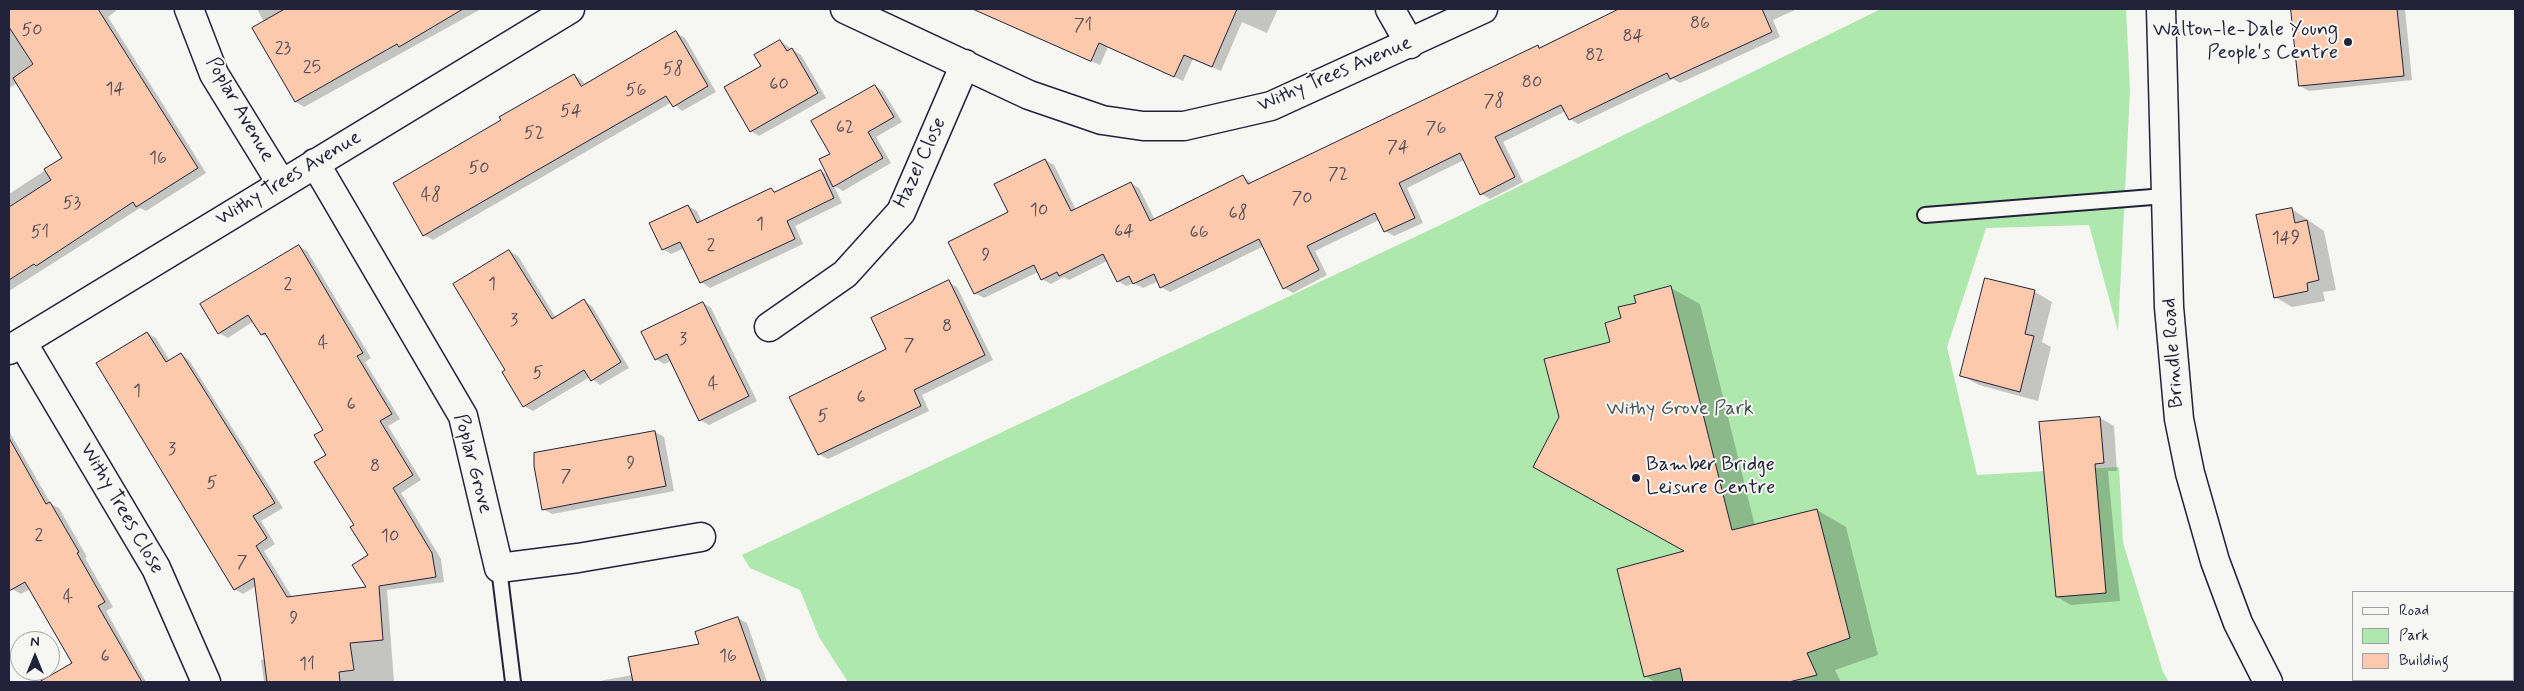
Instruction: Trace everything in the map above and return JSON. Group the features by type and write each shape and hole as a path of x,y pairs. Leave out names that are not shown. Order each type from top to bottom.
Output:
{"street":[{"name":"Poplar Avenue","path":"189,9 214,74 281,183"},
{"name":"Withy Trees Avenue","path":"16,346 315,162 570,9"},
{"name":"Withy Trees Avenue","path":"845,9 1029,95 1102,120 1143,126 1184,126 1271,106 1483,9"},
{"path":"1390,9 1410,44"},
{"name":"Brindle Road","path":"2161,9 2165,196 2174,370 2179,420 2190,473 2215,560 2238,623 2268,682"},
{"name":"Hazel Close","path":"769,328 844,274 901,212 965,64"},
{"name":"Poplar Grove","path":"315,162 463,416 499,568"},
{"name":"Withy Trees Close","path":"16,346 156,568 206,682"},
{"path":"499,568 578,558 701,537"}],"lane":[{"path":"1925,215 2165,196"},
{"path":"499,568 513,682"}],"green space":[{"name":"Withy Grove Park","path":"1881,9 2126,9 2130,90 2118,331 2089,225 1986,228 1947,347 1977,475 2119,467 2123,543 2163,672 2169,682 848,682 819,637 800,590 750,568 742,555 1438,226"}],"building":[{"path":"9,9 98,9 198,168 136,207 133,202 36,266 34,264 9,280 9,207 51,180 44,169 62,158 13,78 33,64 9,27"},
{"path":"285,9 463,9 399,47 397,44 295,102 252,28"},
{"path":"973,9 1237,9 1212,67 1184,55 1174,77 1099,43 1091,61"},
{"path":"1619,9 1762,9 1772,32 1670,79 1667,73 1569,120 1561,105 1495,137 1515,177 1480,195 1460,153 1399,183 1415,218 1384,232 1375,213 1307,246 1319,270 1283,289 1259,239 1160,288 1154,274 1133,284 1129,276 1117,282 1103,254 1059,276 1057,272 1041,280 1034,265 974,294 948,242 1008,212 994,184 1045,159 1071,211 1131,182 1150,221 1243,175 1248,184 1538,45 1539,48"},
{"name":"Walton-le-Dale Young People's Centre","path":"2291,9 2397,9 2404,76 2299,86"},
{"path":"676,31 708,86 673,107 666,96 423,236 393,183 501,120 499,117 574,74 581,86"},
{"path":"780,40 787,51 792,48 818,93 750,132 724,87 761,66 754,55"},
{"path":"875,85 894,117 868,132 883,158 833,187 819,159 830,154 811,121"},
{"path":"821,170 834,198 787,221 795,239 700,283 680,242 662,250 649,223 688,205 697,223 771,188 774,192"},
{"path":"2292,208 2295,223 2307,220 2319,280 2307,283 2308,291 2274,298 2256,215"},
{"path":"299,245 363,353 357,356 392,414 380,421 413,475 393,488 432,553 436,577 379,586 383,640 350,643 354,670 339,672 340,682 267,682 254,578 234,590 96,363 147,332 166,362 181,353 275,503 253,516 267,538 256,546 287,597 366,587 352,565 368,555 350,527 354,525 314,462 326,455 314,435 323,430 265,333 261,335 248,315 218,334 200,304"},
{"path":"509,250 552,319 584,299 621,362 591,381 584,370 523,407 502,372 505,370 453,284"},
{"path":"1985,278 2035,290 2025,334 2034,336 2020,392 1960,376"},
{"path":"949,280 985,355 914,390 921,406 818,455 789,397 886,349 871,318"},
{"name":"Bamber Bridge Leisure Centre","path":"1671,286 1732,530 1817,509 1850,638 1807,653 1817,675 1789,682 1683,682 1680,668 1644,677 1617,569 1684,551 1533,467 1559,417 1544,359 1610,342 1605,323 1621,318 1618,307 1636,303 1634,296"},
{"path":"703,302 749,396 699,421 667,354 655,360 641,332"},
{"path":"2100,417 2104,463 2095,464 2106,593 2056,597 2039,422"},
{"path":"655,431 666,486 542,510 534,466 534,453"},
{"path":"9,438 46,504 50,502 79,552 77,553 105,602 98,606 142,682 39,682 60,681 60,670 72,663 60,642 60,631 53,631 25,582 9,591"},
{"path":"738,617 761,682 633,682 628,657 699,644 695,632"}],"place":[{"name":"Walton-le-Dale Young People's Centre","path":"2348,42"},
{"name":"Bamber Bridge Leisure Centre","path":"1636,478"}]}
